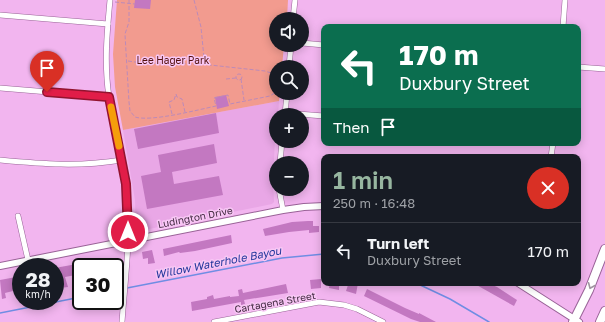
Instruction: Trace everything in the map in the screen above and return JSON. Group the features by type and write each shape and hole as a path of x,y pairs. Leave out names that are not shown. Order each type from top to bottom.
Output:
{"main road":[{"path":"575,321 590,290 605,249"},
{"path":"600,322 605,311"}],"street":[{"path":"294,12 295,0"},
{"path":"563,24 565,0"},
{"path":"110,1 106,66 109,97 122,160 127,197 127,241 122,322"},
{"path":"0,15 108,24"},
{"path":"309,44 321,45"},
{"path":"581,67 605,68"},
{"path":"0,88 109,97"},
{"path":"309,115 321,116"},
{"path":"0,160 64,165 98,164 122,160"},
{"path":"280,196 283,210"},
{"name":"Ludington Drive","path":"38,258 283,210 321,206"},
{"path":"18,216 28,258"},
{"name":"Ludington Drive","path":"0,266 12,263"},
{"path":"522,286 575,321"},
{"name":"Cartagena Street","path":"214,322 319,302 350,307 383,322"}],"path":[{"path":"129,0 129,22 125,34 129,102 132,115 144,119 216,106 214,98 228,95 230,104 269,96"},
{"path":"127,61 149,64 167,62 201,65 204,58 201,27 194,0"},
{"path":"110,1 135,4"},
{"path":"204,58 206,62 213,66 269,72"},
{"path":"236,78 237,75 240,74 242,76 241,79 245,101"},
{"path":"226,79 241,79"},
{"path":"172,115 169,102 174,100 176,94 182,99 184,112"}],"shaded area":[{"path":"279,101 278,108 269,108 269,148 275,148 274,156 269,156 269,196 274,196 274,202 272,204 139,231 136,230 135,200 123,130"}],"green space":[{"name":"Lee Hager Park","path":"117,0 288,0 287,12 269,12 269,52 283,52 283,60 269,60 269,100 279,101 123,130 115,87 113,54"}],"building":[{"path":"135,0 151,0 150,9 134,8"},
{"path":"226,95 229,106 217,109 215,97"},
{"path":"216,113 219,133 138,149 134,129"},
{"path":"214,144 217,163 172,172 174,184 219,176 223,195 147,209 141,176 161,172 158,155"},
{"path":"313,221 313,226 319,226 319,232 309,233 309,230 265,236 263,229 292,222"},
{"path":"231,235 232,243 164,256 163,249"},
{"path":"152,250 155,263 148,264 148,258 143,259 142,252"},
{"path":"72,265 72,276 65,277 68,287 64,288 64,266"},
{"path":"12,278 12,291 5,293 6,298 2,299 0,280"},
{"path":"321,279 321,288 311,289 310,280"},
{"path":"286,284 288,293 244,300 245,304 241,305 241,302 192,311 191,302 207,299 207,297 213,295 214,299 239,296 238,290 242,289 243,293"},
{"path":"329,286 339,286 339,290 329,288"},
{"path":"348,286 357,286 356,294 346,291"},
{"path":"478,286 497,287 517,300 514,306"},
{"path":"367,289 436,322 420,322 411,319 364,296"}],"waterway":[{"name":"Willow Waterhole Bayou","path":"127,288 282,258 321,254"},
{"name":"Willow Waterhole Bayou","path":"422,286 450,299 489,322"},
{"name":"Willow Waterhole Bayou","path":"0,313 72,299"}],"slow traffic":[{"path":"111,107 119,146"}],"route":[{"path":"47,92 109,97 126,184 128,232"}]}
